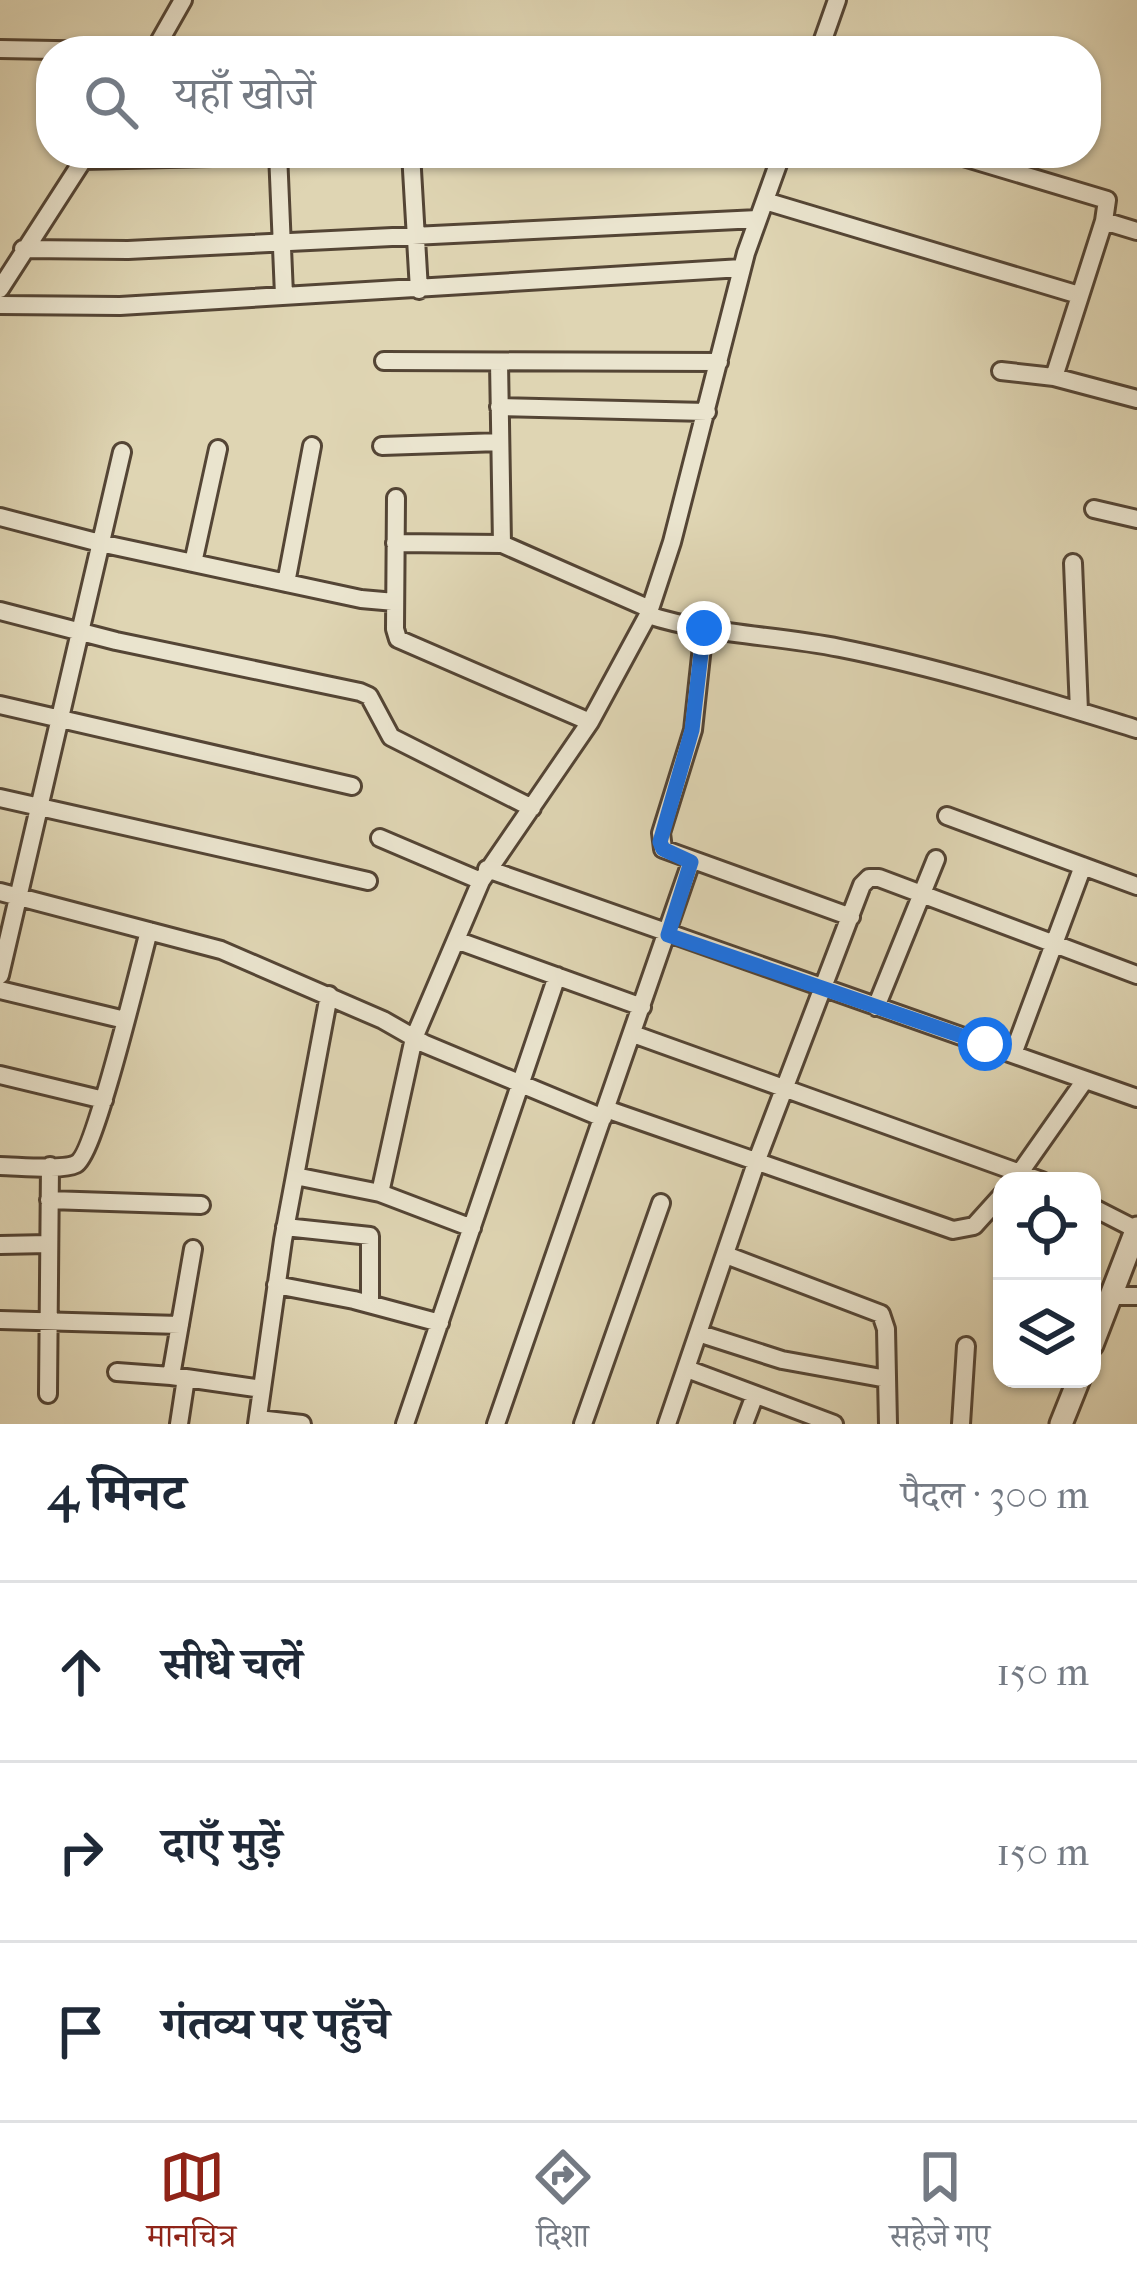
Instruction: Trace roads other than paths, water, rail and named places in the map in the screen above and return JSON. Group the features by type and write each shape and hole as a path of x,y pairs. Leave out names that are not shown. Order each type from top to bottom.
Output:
{"street":[{"path":"163,36 184,0"},
{"path":"824,36 837,0"},
{"path":"0,49 36,50"},
{"path":"0,289 78,168"},
{"path":"278,168 284,295"},
{"path":"412,168 419,290"},
{"path":"380,1193 414,1038 484,875 590,722 649,612 672,542 742,268 777,168"},
{"path":"1003,168 1107,200 1105,221 1054,377"},
{"path":"765,201 1079,295"},
{"path":"23,249 128,250 758,220"},
{"path":"1105,221 1137,231"},
{"path":"0,305 120,306 742,268"},
{"path":"384,362 719,362"},
{"path":"499,362 502,544"},
{"path":"1001,371 1054,377 1137,399"},
{"path":"499,407 707,412"},
{"path":"382,446 500,442"},
{"path":"286,583 312,446"},
{"path":"194,563 218,449"},
{"path":"0,975 9,894 39,808 122,452"},
{"path":"396,498 395,629 407,645 590,722"},
{"path":"1094,509 1137,519"},
{"path":"0,517 100,543 361,599 395,602"},
{"path":"395,543 502,544 649,612 704,628 843,649 1137,729"},
{"path":"1073,563 1079,711"},
{"path":"0,611 360,692 369,696 391,737 532,808"},
{"path":"704,628 692,730 660,842 663,849 850,917"},
{"path":"0,705 352,786"},
{"path":"0,798 368,881"},
{"path":"947,816 1137,886"},
{"path":"380,838 1137,1098"},
{"path":"876,1007 935,859"},
{"path":"496,1424 691,862"},
{"path":"1013,1054 1083,866"},
{"path":"667,1424 758,1160 862,885 869,878 1137,975"},
{"path":"9,894 221,950 521,1084 961,1231 974,1226 993,1205"},
{"path":"0,1166 78,1163 104,1100 149,931"},
{"path":"456,940 642,1007"},
{"path":"407,1424 557,976"},
{"path":"0,990 124,1020"},
{"path":"302,1424 258,1422 285,1227 329,995"},
{"path":"633,1034 1008,1172"},
{"path":"0,1075 104,1100"},
{"path":"1022,1172 1084,1080"},
{"path":"48,1394 50,1166"},
{"path":"295,1177 380,1193 472,1228"},
{"path":"49,1200 201,1204"},
{"path":"583,1424 661,1203"},
{"path":"1101,1211 1137,1229 1101,1322"},
{"path":"285,1227 370,1236 370,1304"},
{"path":"0,1244 49,1244"},
{"path":"179,1424 180,1325 193,1249"},
{"path":"726,1255 881,1314 886,1329 888,1424"},
{"path":"276,1286 440,1323"},
{"path":"1111,1296 1137,1296"},
{"path":"0,1320 180,1325"},
{"path":"700,1334 782,1360 887,1379"},
{"path":"961,1424 966,1346"},
{"path":"687,1370 806,1420 834,1424"},
{"path":"117,1372 262,1389"},
{"path":"1061,1424 1075,1388"},
{"path":"743,1424 754,1395"}]}
